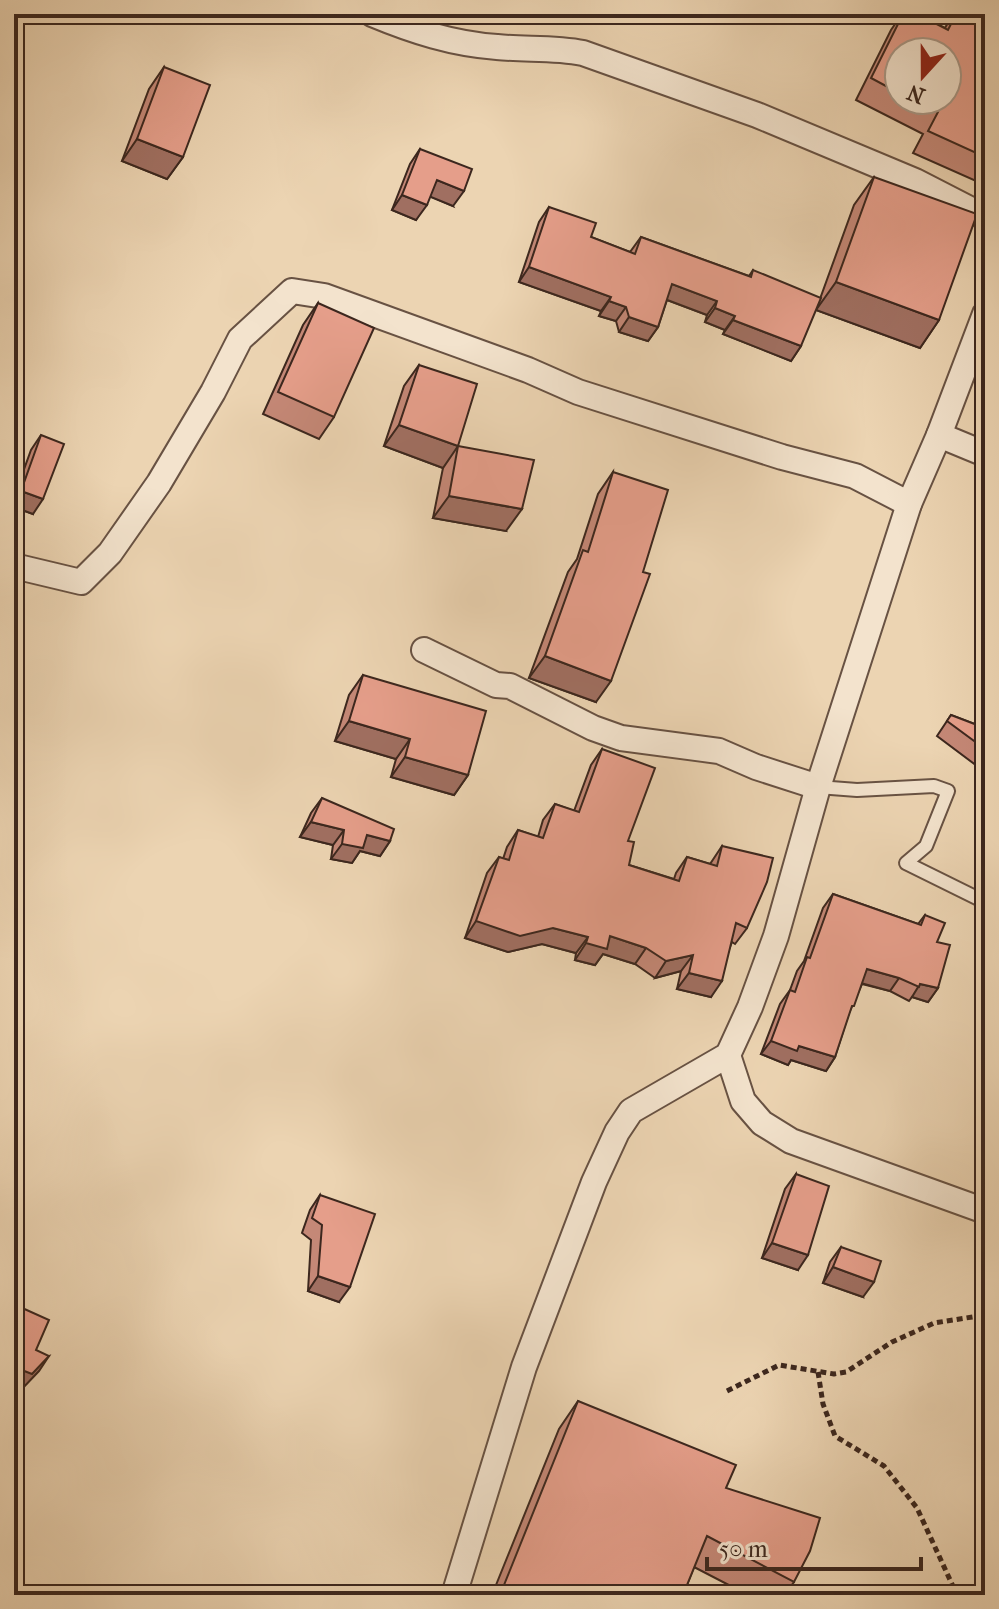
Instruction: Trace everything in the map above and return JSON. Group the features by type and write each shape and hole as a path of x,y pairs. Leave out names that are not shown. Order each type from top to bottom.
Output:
{"street":[{"path":"372,14 427,36 496,47 557,48 583,53 784,126 915,181 985,217"},
{"path":"14,566 81,582 110,553 159,483 213,392 240,339 292,291 324,296 528,370 578,392 782,457 855,476 909,504"},
{"path":"454,1595 524,1367 594,1182 617,1132 631,1111 728,1055 750,1007 776,936 818,787 909,504 985,314"},
{"path":"939,435 985,454"},
{"path":"424,650 496,685 510,686 593,728 621,738 719,751 818,787"},
{"path":"728,1055 743,1101 762,1123 791,1141 985,1211"}],"lane":[{"path":"818,787 857,790 934,786 948,791 926,846 906,863 985,902"}],"path":[{"path":"727,1391 779,1365 834,1374 846,1372 892,1342 934,1323 985,1315"},
{"path":"818,1372 823,1404 835,1436 884,1466 917,1508 957,1595"}],"building":[{"path":"903,14 917,14 948,30 956,14 985,14 985,157 928,131 936,116 963,116 963,36 892,36"},
{"path":"883,54 883,84 871,78"},
{"path":"164,67 210,85 183,157 137,139"},
{"path":"420,149 472,169 464,191 437,180 427,205 402,195"},
{"path":"874,177 977,214 939,320 836,282"},
{"path":"549,207 596,223 591,237 635,254 641,237 751,277 753,270 821,298 801,346 733,320 735,316 715,308 717,301 672,284 658,327 629,317 626,307 609,301 611,297 529,267"},
{"path":"318,303 374,328 334,417 278,392"},
{"path":"419,365 477,384 458,446 399,425"},
{"path":"41,435 64,444 43,499 21,491"},
{"path":"458,446 534,460 522,509 449,496"},
{"path":"613,472 668,490 643,572 650,574 611,681 545,656 583,550 588,552"},
{"path":"363,675 486,711 468,775 405,757 410,739 349,721"},
{"path":"951,715 985,728 985,749 947,721"},
{"path":"602,749 655,768 628,841 634,842 629,865 679,881 687,857 717,866 722,846 773,858 767,882 747,928 736,923 722,981 689,973 693,955 666,961 646,948 610,936 607,949 586,943 588,937 553,928 520,936 476,921 499,857 509,860 518,830 543,838 555,804 579,812"},
{"path":"322,798 394,829 390,841 367,835 363,848 342,844 344,830 311,822"},
{"path":"833,894 921,925 925,915 945,923 937,942 950,945 938,988 920,984 919,987 867,969 835,1057 799,1046 797,1051 771,1041 790,990 795,992 807,957 810,958"},
{"path":"796,1174 829,1186 808,1255 772,1243"},
{"path":"320,1195 375,1214 350,1287 318,1276 322,1225 312,1218"},
{"path":"841,1247 881,1261 874,1282 833,1267"},
{"path":"20,1307 49,1320 36,1350 49,1356 32,1374 14,1367 14,1322"},
{"path":"578,1401 736,1465 726,1488 820,1518 810,1551 794,1582 707,1536 683,1595 500,1595"}]}
